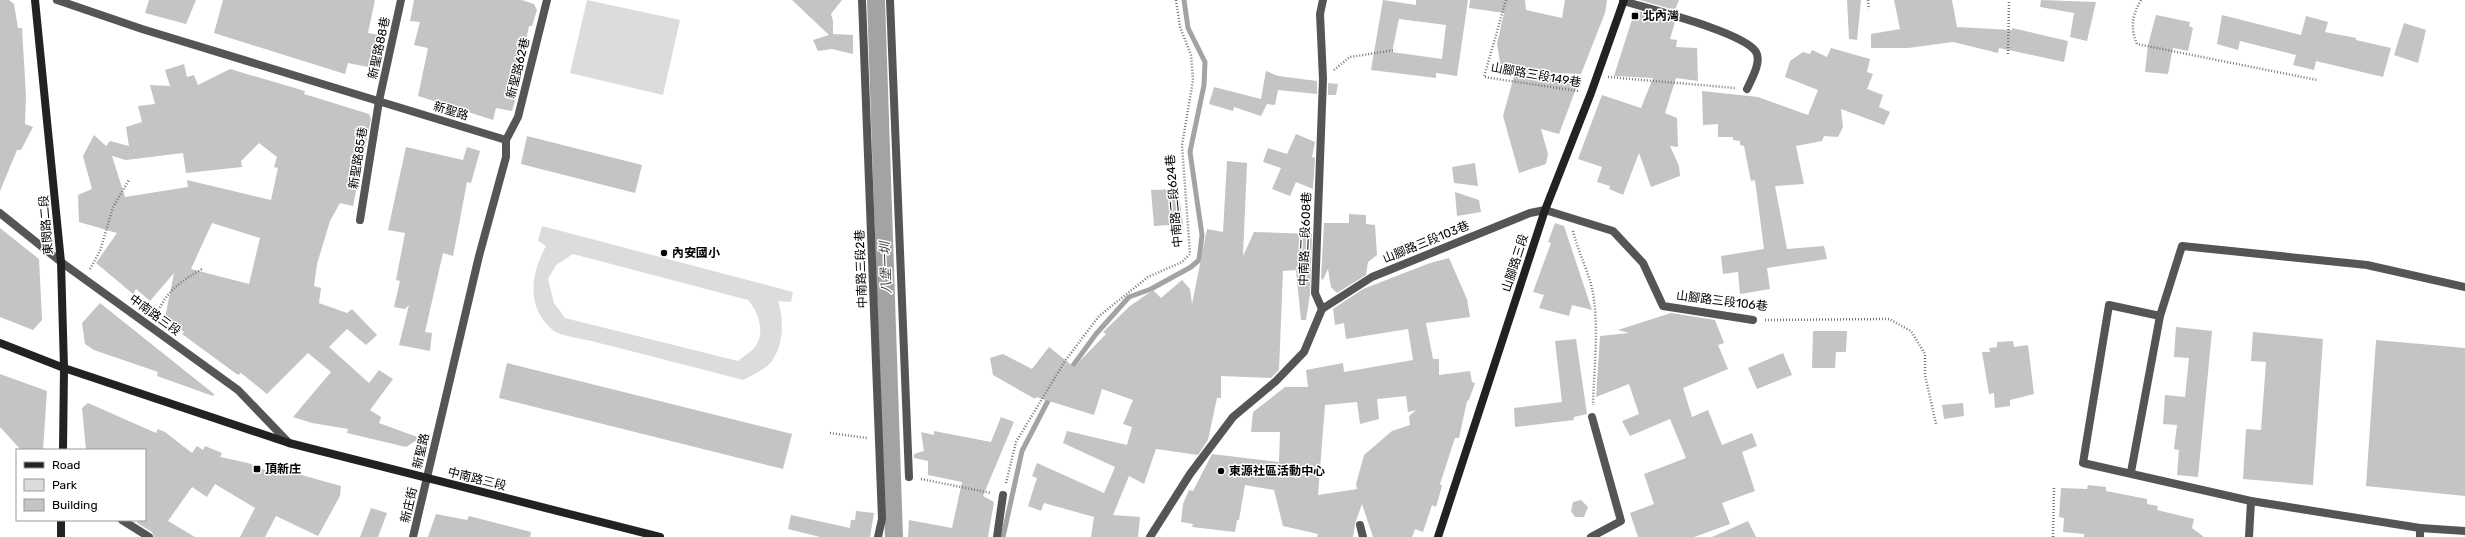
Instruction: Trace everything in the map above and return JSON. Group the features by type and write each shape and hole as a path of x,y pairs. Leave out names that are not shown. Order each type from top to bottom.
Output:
{"main road":[{"name":"東閔路二段","path":"35,0 61,262 64,368 63,449"},
{"name":"山腳路三段","path":"1438,537 1545,210 1591,93 1623,0"},
{"name":"中南路三段","path":"0,343 64,368 289,443 660,537"},
{"path":"61,521 61,537"}],"street":[{"name":"新聖路","path":"57,0 142,29 506,140 506,157 479,256 427,479"},
{"name":"新聖路88巷","path":"379,101 402,0"},
{"name":"新聖路62巷","path":"506,140 518,117 546,0"},
{"name":"中南路三段2巷","path":"862,0 882,519 878,537"},
{"path":"890,0 909,477"},
{"name":"中南路二段608巷","path":"1322,310 1315,293 1322,79 1320,14 1323,0"},
{"path":"1623,0 1736,36 1756,51 1758,59 1747,89"},
{"name":"新聖路85巷","path":"360,220 379,101"},
{"name":"山腳路三段103巷","path":"1322,310 1372,277 1530,213 1545,210"},
{"name":"山腳路三段106巷","path":"1545,210 1613,231 1643,263 1663,306 1753,320"},
{"name":"中南路三段","path":"0,213 61,262 238,390 289,443"},
{"path":"2131,472 2160,316 2182,246 2367,265 2465,287"},
{"path":"2160,316 2109,305 2083,463 2131,472 2251,501 2420,528 2465,531"},
{"path":"1150,537 1190,474 1233,417 1276,381 1304,352 1322,310"},
{"path":"1591,537 1621,521 1592,417"},
{"name":"新庄街","path":"414,537 427,479"},
{"path":"997,537 1003,496"},
{"path":"2249,537 2251,501"},
{"path":"124,521 149,537"},
{"path":"1360,525 1363,537"},
{"path":"2420,528 2420,537"}],"path":[{"name":"中南路二段624巷","path":"1003,496 1016,442 1065,361 1099,316 1148,277 1182,262 1190,254 1182,145 1193,80 1192,55 1180,27 1176,0"},
{"name":"山腳路三段149巷","path":"1506,0 1484,77 1591,93"},
{"path":"1868,0 1869,9"},
{"path":"2008,54 2010,0"},
{"path":"2141,0 2134,13 2131,30 2137,44 2317,80"},
{"path":"1322,79 1350,57 1396,50"},
{"path":"1596,76 1747,89"},
{"path":"84,278 100,251 113,207 129,180"},
{"path":"1571,219 1577,249 1593,292 1596,324 1592,417"},
{"path":"151,327 160,305 176,284 202,269"},
{"name":"山腳路三段106巷","path":"1753,320 1838,321 1889,319 1911,331 1926,354 1925,374 1936,424"},
{"path":"830,433 879,439"},
{"path":"909,477 1003,496"},
{"path":"2053,537 2054,487"}],"green space":[{"path":"587,0 680,20 663,95 570,73"},
{"path":"542,226 793,292 791,302 778,301 782,332 776,354 766,367 743,380 557,333 545,322 538,312 535,301 534,279 541,256 546,246 538,241","holes":["573,254 748,300 759,320 760,333 757,344 754,348 738,361 565,318 554,303 548,279 556,265"]}],"building":[{"path":"0,0 9,0 14,4 18,28 22,28 26,96 25,124 33,127 21,150 17,150 0,191"},
{"path":"149,0 196,0 186,24 145,13"},
{"path":"223,0 375,0 368,33 384,36 378,69 348,63 345,74 214,33"},
{"path":"414,0 522,0 534,4 537,10 532,26 529,26 516,86 519,87 512,111 496,108 493,120 418,96 428,48 414,45 420,22 410,21"},
{"path":"792,0 842,0 831,14 833,21 833,34 853,35 853,54 832,49 818,51 813,40 829,35"},
{"path":"1383,0 1416,5 1416,0 1468,0 1457,76 1436,73 1436,78 1371,70","holes":["1399,19 1446,25 1442,59 1392,52"]},
{"path":"1470,0 1525,0 1526,10 1562,18 1565,0 1607,0 1605,13 1581,74 1539,72 1577,86 1559,134 1541,129 1548,154 1546,164 1519,173 1503,116 1514,76 1502,74 1497,44 1504,13 1469,8"},
{"path":"1639,0 1679,0 1675,10"},
{"path":"1847,0 1861,0 1857,40 1849,39"},
{"path":"1894,0 1952,0 1957,27 2012,30 2012,28 2068,41 2064,62 1999,48 1998,53 1953,42 1908,48 1871,48 1871,34 1900,29"},
{"path":"2041,0 2096,2 2087,41 2070,37 2074,13 2040,7"},
{"path":"1635,10 1675,22 1670,39 1677,40 1676,47 1697,48 1698,81 1676,78 1665,113 1677,118 1678,147 1670,146 1679,166 1680,176 1651,187 1639,153 1623,195 1609,189 1610,186 1597,182 1602,167 1578,159 1602,95 1641,108 1653,78 1614,76"},
{"path":"2156,15 2190,22 2189,26 2193,28 2188,51 2173,48 2168,74 2145,72 2148,45"},
{"path":"2222,15 2301,35 2306,16 2328,22 2325,32 2356,38 2356,40 2391,48 2383,77 2316,61 2314,70 2293,65 2296,55 2240,41 2238,50 2217,44"},
{"path":"2404,23 2426,30 2418,63 2394,55"},
{"path":"1831,48 1870,59 1867,72 1873,74 1867,89 1883,95 1879,107 1890,112 1884,125 1841,109 1843,127 1838,137 1824,136 1822,141 1796,146 1804,184 1775,186 1787,249 1824,246 1827,259 1767,268 1770,289 1740,294 1738,272 1723,274 1721,256 1764,249 1755,180 1751,181 1744,146 1740,145 1740,141 1733,140 1733,137 1718,137 1718,124 1703,125 1702,91 1758,97 1808,115 1818,90 1785,77 1790,61 1803,52 1810,54 1812,50 1827,57"},
{"path":"184,64 187,77 194,75 198,85 230,69 305,91 304,94 369,114 371,119 353,206 340,203 330,221 317,264 314,286 321,288 319,303 347,313 352,309 377,335 366,345 347,329 329,347 369,383 379,370 393,379 370,410 381,417 379,423 420,438 406,447 347,433 348,429 312,423 293,417 331,372 308,353 267,394 241,373 238,375 182,334 184,332 165,318 174,273 150,301 136,289 133,294 96,263 117,233 79,222 78,195 92,189 83,156 94,135 106,146 110,141 129,146 126,127 142,122 138,106 155,104 150,85 170,86 165,70","holes":["259,143 277,157 274,167 278,168 271,200 187,180 188,187 125,197 112,156 126,160 183,153 186,173 242,167 241,161","212,223 260,238 249,284 191,269"]},
{"path":"1266,71 1278,76 1317,81 1317,94 1278,90 1275,105 1267,104 1261,116 1234,107 1233,111 1209,104 1214,87 1261,99"},
{"path":"1328,83 1338,84 1336,95 1328,95"},
{"path":"1296,134 1315,142 1312,157 1315,158 1313,189 1296,182 1290,196 1272,189 1281,168 1263,162 1268,148 1287,154"},
{"path":"527,136 642,165 635,193 521,164"},
{"path":"406,147 463,160 467,147 480,151 471,183 467,182 453,256 443,253 425,332 432,333 430,351 399,345 409,305 405,309 394,307 400,281 396,280 405,233 388,230"},
{"path":"1227,161 1247,163 1243,256 1254,232 1312,234 1310,294 1306,320 1301,320 1296,270 1283,271 1279,370 1271,378 1221,376 1221,398 1217,398 1208,440 1198,455 1156,449 1144,484 1129,476 1113,515 1140,517 1138,537 1091,537 1094,517 1044,503 1041,511 1028,506 1037,478 1032,476 1037,463 1104,493 1115,467 1063,443 1067,431 1127,445 1132,427 1123,424 1133,400 1102,389 1094,415 1036,397 1035,399 993,375 990,358 1003,354 1032,369 1049,347 1074,367 1106,334 1103,332 1130,306 1153,290 1161,298 1182,280 1190,289 1192,304 1207,229 1223,232"},
{"path":"1475,163 1478,186 1454,183 1452,167"},
{"path":"1178,189 1183,224 1154,226 1151,190"},
{"path":"1455,192 1479,200 1481,212 1457,216"},
{"path":"1349,214 1366,215 1366,224 1375,225 1377,255 1368,262 1366,275 1337,293 1331,287 1328,269 1323,280 1321,278 1324,223 1349,223"},
{"path":"1555,223 1564,226 1592,310 1572,305 1569,316 1539,308 1544,295 1533,292 1551,243 1548,242"},
{"path":"0,228 39,259 42,320 33,330 0,317"},
{"path":"1449,258 1467,299 1470,317 1426,323 1433,359 1439,359 1439,375 1470,371 1472,382 1475,383 1469,400 1467,401 1459,438 1455,438 1440,484 1442,486 1436,507 1432,505 1423,532 1415,529 1412,537 1373,537 1362,504 1355,524 1353,537 1317,537 1318,534 1283,526 1274,490 1245,485 1239,520 1237,520 1235,532 1192,527 1193,524 1181,522 1183,504 1189,490 1193,491 1212,454 1279,462 1280,432 1251,432 1253,412 1285,387 1308,387 1306,370 1343,363 1344,372 1413,360 1408,329 1346,339 1344,323 1335,325 1333,309 1363,289 1430,263","holes":["1406,396 1408,412 1416,410 1409,416 1410,425 1392,431 1364,455 1356,484 1357,489 1318,495 1325,405 1357,402 1360,424 1379,419 1377,399"]},
{"path":"100,303 214,394 213,396 157,376 158,372 94,350 85,344 82,323"},
{"path":"1671,313 1715,320 1724,343 1718,345 1728,369 1683,388 1692,417 1708,410 1722,445 1752,433 1757,446 1742,452 1755,491 1722,503 1730,524 1694,537 1638,537 1630,513 1654,504 1644,474 1686,458 1670,419 1630,436 1622,421 1639,414 1629,384 1596,397 1600,336 1629,333 1618,330"},
{"path":"2176,327 2212,331 2198,477 2177,475 2179,450 2174,449 2177,425 2163,424 2165,395 2185,397 2189,358 2174,357"},
{"path":"1813,331 1847,331 1846,352 1836,352 1835,368 1812,368"},
{"path":"2253,332 2323,339 2313,485 2243,479 2246,429 2261,430 2266,362 2251,361"},
{"path":"1576,339 1587,414 1574,417 1574,420 1515,427 1514,408 1562,402 1555,341"},
{"path":"2376,340 2465,348 2465,496 2366,486"},
{"path":"2013,341 2014,347 2028,345 2034,394 2010,400 2010,406 1995,408 1994,393 1989,394 1982,352 1990,352 1989,348 1997,347 1997,342"},
{"path":"1783,353 1792,375 1757,389 1748,368"},
{"path":"507,363 792,434 783,469 499,398"},
{"path":"0,374 47,391 43,449 20,449 0,427"},
{"path":"88,403 156,433 158,429 165,432 192,453 197,446 203,450 205,446 222,453 220,457 248,463 270,472 273,467 341,486 340,496 318,536 276,516 265,537 240,537 255,508 215,484 207,497 192,487 168,521 195,537 154,537 152,532 137,523 138,521 146,521 146,449 86,449 82,408"},
{"path":"1963,403 1964,416 1944,419 1942,405"},
{"path":"1001,417 1014,422 983,496 994,502 988,537 908,537 909,520 952,528 962,482 928,475 928,461 914,458 914,454 924,451 921,432 934,435 934,431 991,442"},
{"path":"2088,485 2106,487 2106,491 2147,499 2147,504 2158,506 2157,510 2194,519 2192,528 2204,537 2084,537 2084,534 2063,532 2064,518 2059,517 2061,488 2087,489"},
{"path":"1581,500 1588,507 1584,517 1575,517 1571,511 1573,502"},
{"path":"371,508 387,513 378,537 360,537"},
{"path":"856,511 874,513 870,537 820,537 788,529 791,515 850,528 851,520 855,520"},
{"path":"436,514 467,520 469,516 531,532 530,537 428,537"},
{"path":"1748,521 1756,537 1712,537"}],"waterway":[{"name":"八堡一圳","path":"876,0 894,537"},
{"path":"1069,371 1096,334 1129,297 1151,289 1191,267 1199,260 1202,235 1190,152 1204,85 1205,62 1188,28 1184,0"},
{"path":"1003,537 1022,451 1051,395"}],"place":[{"name":"北內灣","path":"1635,16"},
{"name":"內安國小","path":"664,253"},
{"name":"頂新庄","path":"257,469"},
{"name":"東源社區活動中心","path":"1221,471"}]}
